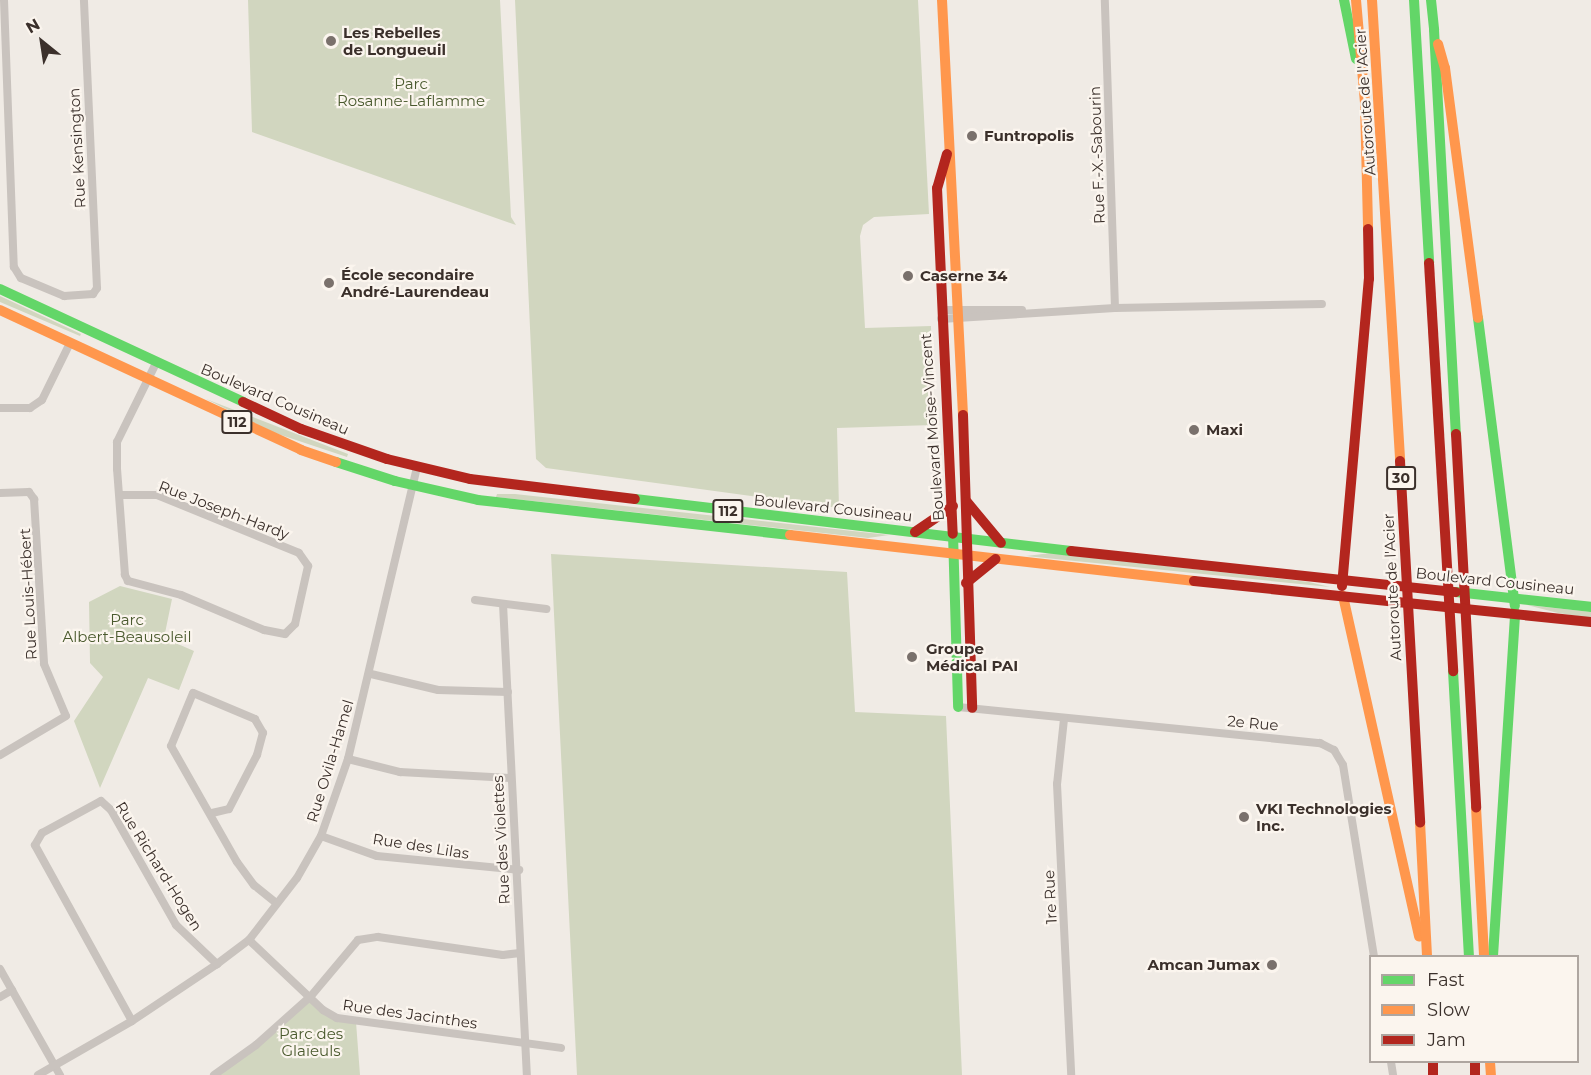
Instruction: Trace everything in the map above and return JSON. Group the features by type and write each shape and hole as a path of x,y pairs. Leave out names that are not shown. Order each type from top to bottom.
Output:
{"main road":[{"name":"Boulevard Moïse-Vincent","path":"942,0 967,502 965,556 972,708"},
{"path":"1344,0 1365,103"},
{"path":"1356,0 1365,103 1369,288 1342,580 1343,597 1400,837 1425,955"},
{"name":"Autoroute de l'Acier","path":"1372,0 1382,121 1425,955"},
{"path":"1414,0 1469,955"},
{"path":"1431,0 1484,955"},
{"path":"1434,30 1445,68 1515,598 1493,955"},
{"name":"Boulevard Moïse-Vincent","path":"949,148 937,184 953,506 952,554 958,707"},
{"name":"Boulevard Cousineau","path":"0,289 301,429 417,467 528,489 1591,607"},
{"name":"Boulevard Cousineau","path":"0,310 283,442 413,486 543,510 1591,622"},
{"path":"967,502 1001,543"},
{"path":"915,532 953,506"},
{"path":"966,583 996,559"}],"street":[{"name":"Rue Kensington","path":"4,0 15,269 24,279 59,295 95,293 84,0"},
{"name":"Rue F.-X.-Sabourin","path":"1105,0 1115,308"},
{"path":"942,314 1322,304"},
{"path":"0,408 30,408 42,400 70,343"},
{"name":"Rue Joseph-Hardy","path":"120,495 157,495 299,553 308,566 295,624 285,634 264,630 181,595 129,581 120,495 117,442 156,363"},
{"name":"Rue Ovila-Hamel","path":"38,1075 132,1021 249,940 321,836 348,759 371,674 417,467"},
{"name":"Rue Louis-Hébert","path":"0,493 29,492 34,499 44,664 66,716 0,755"},
{"path":"475,600 546,609"},
{"name":"Rue des Violettes","path":"503,604 511,778 519,870 520,953 527,1075"},
{"path":"371,674 438,690 508,692"},
{"path":"212,813 229,809 258,755 263,733 255,719 193,693 171,746 212,813 237,862 254,885 276,903"},
{"name":"2e Rue","path":"958,707 1320,743 1334,750 1342,765 1374,955"},
{"name":"1re Rue","path":"1064,719 1057,784 1071,1075"},
{"path":"348,759 400,772 511,778"},
{"name":"Rue Richard-Hogen","path":"132,1021 35,845 42,833 100,801 111,810 176,925 217,964"},
{"name":"Rue des Lilas","path":"321,836 377,855 519,870"},
{"path":"214,1075 256,1045 311,996 358,940 378,938 503,955 520,953"},
{"name":"Rue des Jacinthes","path":"249,940 337,1018 451,1036 524,1042 561,1048"},
{"path":"0,969 60,1075"},
{"path":"0,997 12,990"}],"green space":[{"name":"Parc Rosanne-Laflamme","path":"248,0 500,0 511,217 516,225 252,132"},
{"path":"515,0 918,0 929,214 874,217 863,225 860,236 865,328 931,326 933,425 837,428 839,508 546,468 536,459"},
{"path":"0,296 81,334 80,336 0,302"},
{"path":"206,399 348,454 347,457 275,433"},
{"path":"497,494 515,494 889,535 868,538 496,497"},
{"path":"1051,553 1309,582 1330,587 1026,556"},
{"path":"551,554 847,572 855,712 946,716 962,1075 577,1075"},
{"name":"Parc Albert-Beausoleil","path":"120,586 172,599 164,638 194,651 179,690 148,678 100,788 74,721 103,677 90,663 89,602"},
{"path":"1527,605 1591,612 1591,618 1558,613"},
{"name":"Parc des Glaïeuls","path":"311,996 323,1010 356,1022 360,1075 214,1075"}],"traffic: fast":[{"path":"1344,0 1356,59"},
{"path":"1414,0 1429,263"},
{"path":"1431,0 1434,30"},
{"path":"1434,30 1456,434"},
{"path":"0,289 243,402"},
{"path":"1478,318 1515,606"},
{"path":"336,462 395,481 478,500 790,535"},
{"path":"635,499 1071,551"},
{"path":"953,534 958,707"},
{"path":"1456,592 1591,607"},
{"path":"1493,955 1515,613"},
{"path":"1453,671 1469,955"}],"traffic: slow":[{"path":"942,0 963,415"},
{"path":"1356,0 1365,103"},
{"path":"1372,0 1400,461"},
{"path":"1438,44 1445,68 1478,318"},
{"path":"1365,103 1368,229"},
{"path":"0,310 301,450 336,462"},
{"path":"790,535 1194,581"},
{"path":"1343,596 1419,937"},
{"path":"1476,807 1484,955"},
{"path":"1420,822 1427,955"},
{"path":"1490,1063 1491,1075"}],"traffic: jam":[{"path":"947,154 937,188 953,534"},
{"path":"1342,586 1369,279 1368,229"},
{"path":"1429,263 1453,671"},
{"path":"243,402 301,429 387,459 470,479 635,499"},
{"path":"963,415 972,708"},
{"path":"1456,434 1476,807"},
{"path":"1400,461 1420,822"},
{"path":"967,502 1001,543"},
{"path":"915,532 953,506"},
{"path":"1071,551 1456,592"},
{"path":"966,583 996,559"},
{"path":"1194,581 1591,622"},
{"path":"1433,1063 1433,1075"},
{"path":"1475,1063 1475,1075"}],"place":[{"name":"Les Rebelles de Longueuil","path":"331,41"},
{"name":"Funtropolis","path":"972,136"},
{"name":"Caserne 34","path":"908,276"},
{"name":"École secondaire André-Laurendeau","path":"329,283"},
{"name":"Maxi","path":"1194,430"},
{"name":"Groupe Médical PAI","path":"912,657"},
{"name":"VKI Technologies Inc.","path":"1244,817"},
{"name":"Amcan Jumax","path":"1272,965"}]}
